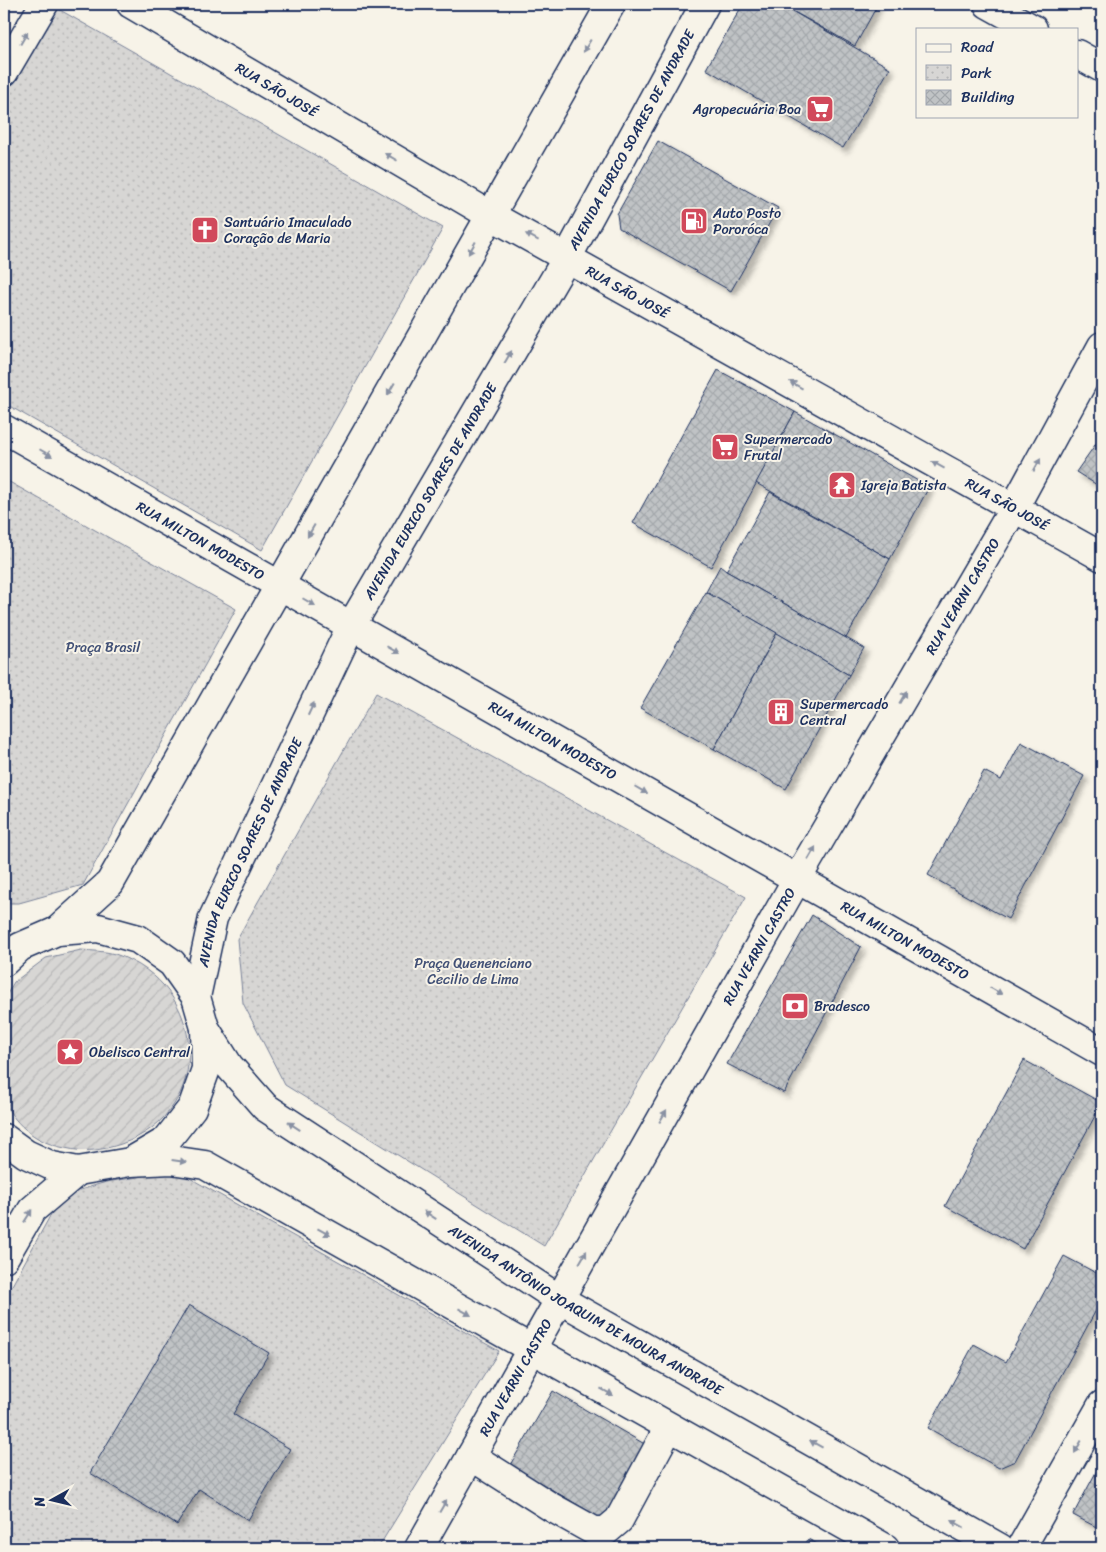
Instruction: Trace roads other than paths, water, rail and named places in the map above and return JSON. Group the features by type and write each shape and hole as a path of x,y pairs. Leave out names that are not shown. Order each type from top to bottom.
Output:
{"main road":[{"path":"4,72 44,4"},
{"name":"RUA SÃO JOSÉ","path":"131,4 490,215 568,256 1102,557"},
{"path":"4,962 20,947 57,931 110,883 611,4"},
{"name":"AVENIDA EURICO SOARES DE ANDRADE","path":"196,997 213,918 351,626 568,256 705,4"},
{"path":"988,4 1030,28"},
{"path":"1078,55 1102,68"},
{"name":"RUA VEARNI CASTRO","path":"419,1548 797,879 1014,508 1102,346"},
{"name":"RUA MILTON MODESTO","path":"4,429 1102,1052"},
{"path":"57,931 98,928 138,939 172,963 196,997 205,1028 206,1069 192,1108 166,1140 130,1162"},
{"name":"AVENIDA ANTÔNIO JOAQUIM DE MOURA ANDRADE","path":"205,1028 229,1066 265,1107 559,1299 1000,1548"},
{"path":"4,1138 34,1158 52,1166 78,1171 130,1162 171,1160 205,1165 885,1548"},
{"path":"4,1258 32,1210 78,1171"},
{"path":"1021,1548 1102,1405"},
{"path":"471,1456 594,1531 606,1531 619,1520 669,1427"}],"place":[{"name":"Agropecuária Boa","path":"820,109"},
{"name":"Auto Posto Pororóca","path":"694,221"},
{"name":"Santuário Imaculado Coração de Maria","path":"205,230"},
{"name":"Supermercado Frutal","path":"725,447"},
{"name":"Igreja Batista","path":"842,485"},
{"name":"Supermercado Central","path":"781,712"},
{"name":"Bradesco","path":"795,1006"},
{"name":"Obelisco Central","path":"70,1052"}],"park label":[{"name":"Praça Brasil","path":"103,647"},
{"name":"Praça Quenenciano Cecilio de Lima","path":"473,972"}]}
